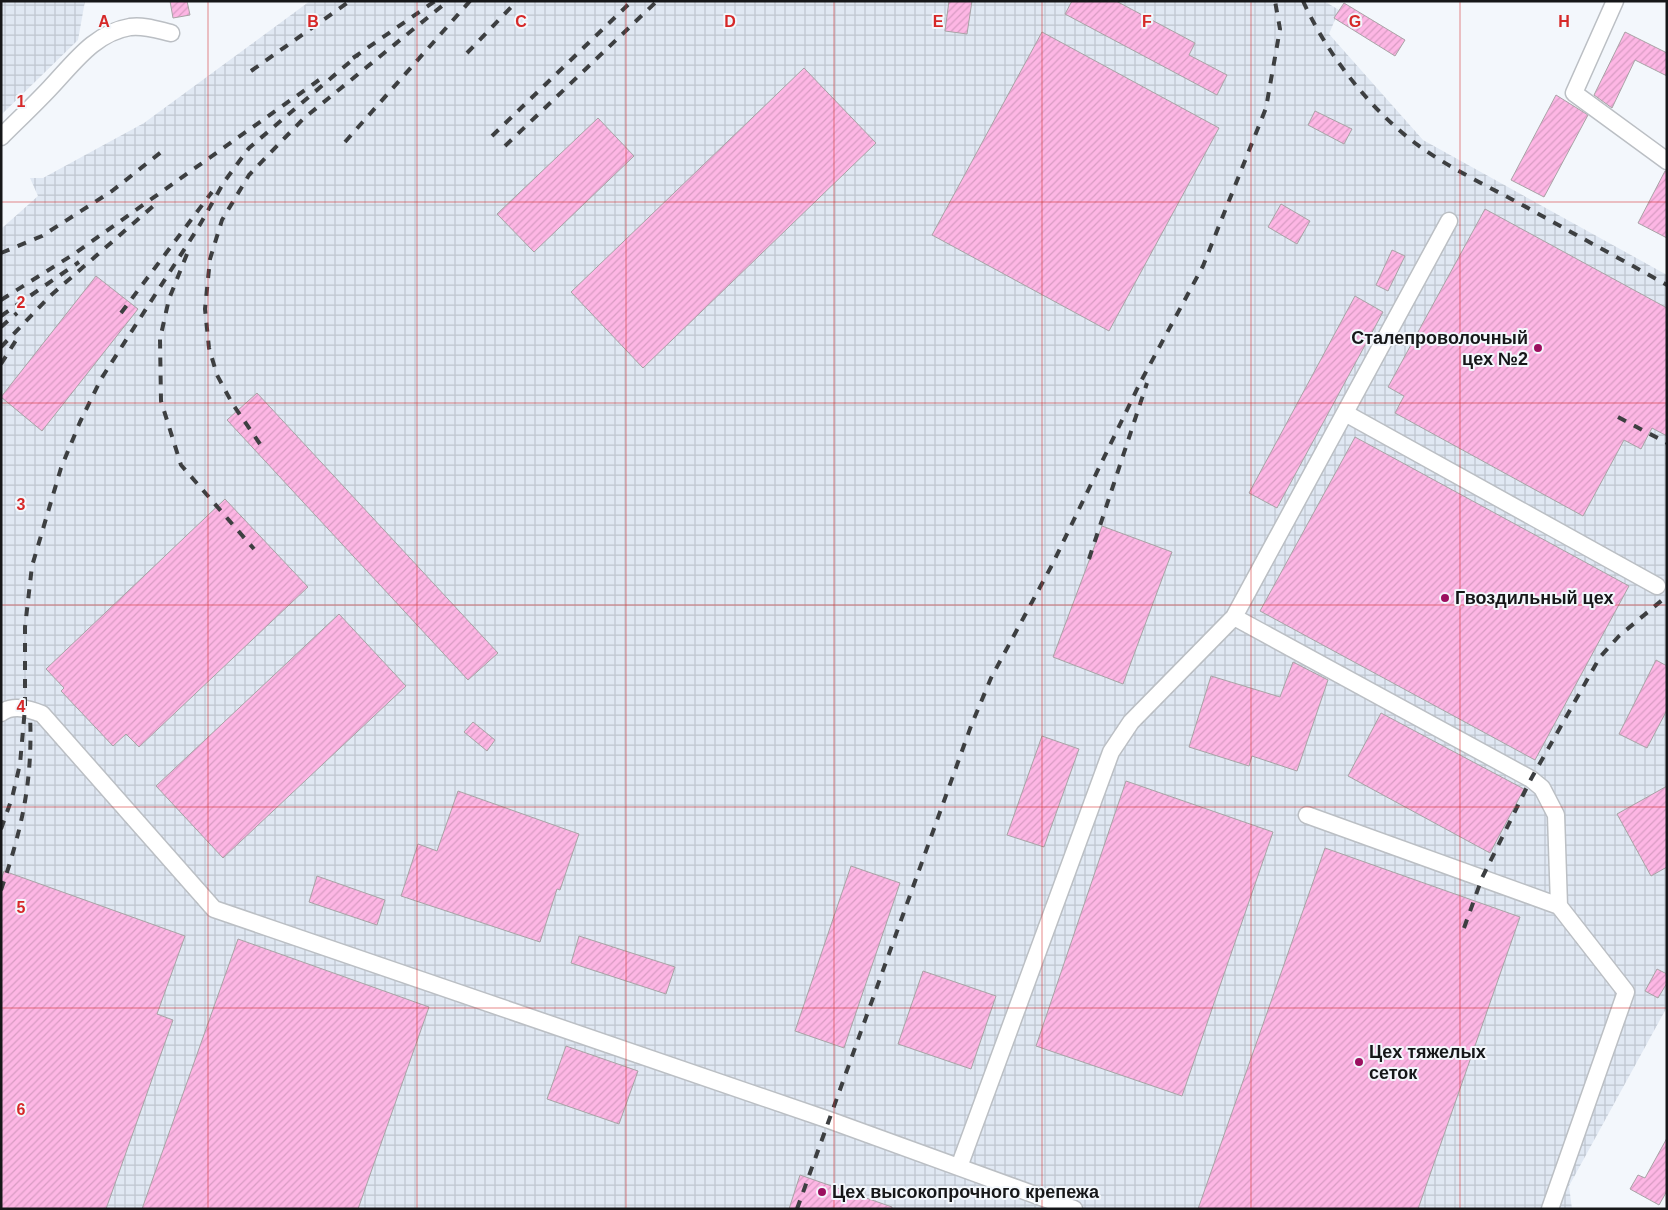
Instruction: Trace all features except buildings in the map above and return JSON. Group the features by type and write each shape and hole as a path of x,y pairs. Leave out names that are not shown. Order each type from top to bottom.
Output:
{"lane":[{"path":"1615,1 1574,93 1667,161"},
{"path":"1,137 51,87 75,58 100,38 129,28 143,27 172,33"},
{"path":"959,1167 1111,752 1131,722 1234,618 1449,221"},
{"path":"1345,413 1657,586"},
{"path":"1234,618 1531,779 1542,788 1556,815 1559,906"},
{"path":"1,713 6,709 25,708 42,714 214,909 811,1114 1074,1209"},
{"path":"1307,815 1559,906 1626,992 1550,1209"}],"shaded area":[{"path":"1,1 85,1 78,40 1,115"},
{"path":"310,1 1324,1 1339,10 1329,34 1423,140 1667,275 1667,1007 1569,1186 1572,1209 1,1209 1,229 38,196 30,178 43,178 144,123"}],"railway":[{"path":"251,71 350,1"},
{"path":"353,58 435,1"},
{"path":"260,444 232,403 217,375 209,348 205,309 210,259 222,220 249,175 303,119 448,1"},
{"path":"345,142 470,1"},
{"path":"467,53 517,1"},
{"path":"492,136 632,1"},
{"path":"505,146 657,1"},
{"path":"797,1209 971,726 991,678 1052,565 1140,383 1203,266 1266,108 1280,29 1275,1"},
{"path":"1303,1 1324,41 1351,79 1381,114 1415,143 1465,174 1667,285"},
{"path":"1,829 12,798 20,764 25,708 25,627 32,566 61,468 80,422 101,379 198,228 224,182 249,148 358,55"},
{"path":"1,300 74,254 319,80"},
{"path":"1,253 42,236 112,191 165,149"},
{"path":"121,313 212,192"},
{"path":"1,347 50,296 159,201"},
{"path":"187,254 169,299 160,339 161,401 181,465 254,549"},
{"path":"1,316 79,262"},
{"path":"1,327 17,313"},
{"path":"1,364 20,334"},
{"path":"1089,559 1147,383"},
{"path":"1618,417 1667,443"},
{"path":"1464,928 1482,878 1531,779 1600,657 1619,636 1667,596"},
{"path":"1,890 15,846 28,783 30,715"}],"place":[{"name":"Сталепроволочный цех №2","path":"1538,348"},
{"name":"Гвоздильный цех","path":"1445,598"},
{"name":"Цех тяжелых сеток","path":"1359,1062"},
{"name":"Цех высокопрочного крепежа","path":"822,1192"}]}
